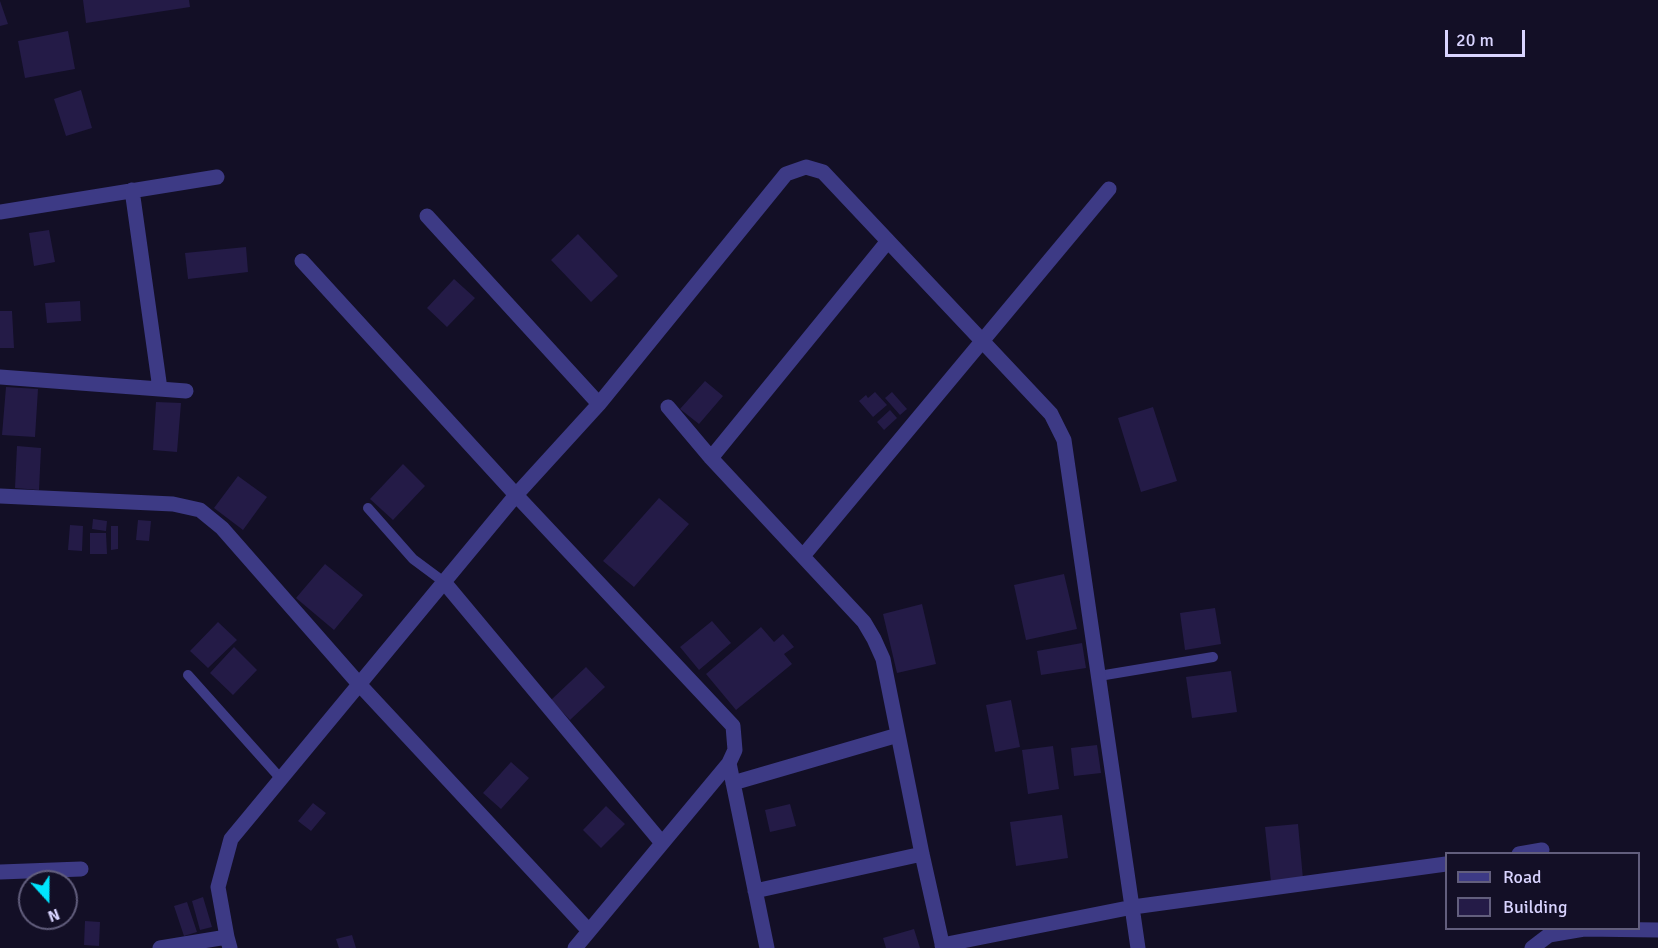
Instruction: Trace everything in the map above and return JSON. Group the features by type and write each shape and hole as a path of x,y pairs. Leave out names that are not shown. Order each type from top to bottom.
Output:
{"street":[{"path":"160,948 229,942 218,887 231,839 516,495 599,404 786,174 806,167 823,172 1051,414 1064,440 1138,948"},
{"path":"0,212 218,177"},
{"path":"802,556 1109,189"},
{"path":"132,190 160,389"},
{"path":"427,216 599,404"},
{"path":"711,458 888,241"},
{"path":"302,261 516,495 733,726 735,750 729,763 575,948"},
{"path":"0,377 186,391"},
{"path":"668,407 711,458 864,622 874,639 883,659 943,946 1132,907 1445,864"},
{"path":"0,496 173,504 200,510 222,528 359,684 589,931"},
{"path":"444,582 662,843"},
{"path":"733,783 898,735"},
{"path":"729,763 767,948"},
{"path":"1530,852 1542,850"},
{"path":"755,891 922,854"},
{"path":"0,872 81,869"},
{"path":"1532,948 1549,935 1578,930"},
{"path":"1640,930 1658,930"}],"lane":[{"path":"368,508 413,559 444,582"},
{"path":"1099,676 1213,657"},
{"path":"188,675 281,779"}],"building":[{"path":"83,0 189,0 190,7 86,23"},
{"path":"0,1 8,24 0,26"},
{"path":"68,31 75,69 25,78 18,41"},
{"path":"81,90 92,128 66,136 54,99"},
{"path":"49,230 55,262 34,266 29,233"},
{"path":"578,234 618,276 591,302 551,260"},
{"path":"246,247 248,272 188,279 185,253"},
{"path":"454,279 475,298 447,327 427,308"},
{"path":"80,301 81,321 47,323 45,303"},
{"path":"0,311 12,311 14,348 0,348"},
{"path":"705,381 723,396 699,424 680,409"},
{"path":"6,387 38,389 35,437 2,435"},
{"path":"875,392 887,405 873,417 859,401"},
{"path":"892,392 907,409 900,415 885,398"},
{"path":"156,402 181,403 177,452 153,450"},
{"path":"1153,407 1177,481 1141,492 1118,418"},
{"path":"890,410 897,418 884,430 877,422"},
{"path":"17,446 41,448 39,490 15,488"},
{"path":"403,464 425,486 393,520 370,499"},
{"path":"238,476 267,497 243,530 214,508"},
{"path":"659,498 689,524 634,587 603,561"},
{"path":"93,519 107,521 106,531 92,529"},
{"path":"138,520 151,521 149,541 136,540"},
{"path":"70,525 83,526 82,551 68,550"},
{"path":"111,526 118,526 118,549 111,550"},
{"path":"90,533 106,533 107,554 90,554"},
{"path":"325,564 363,595 334,630 296,598"},
{"path":"1064,574 1077,629 1026,640 1014,585"},
{"path":"922,604 936,664 897,673 883,614"},
{"path":"1215,608 1221,644 1185,650 1180,613"},
{"path":"712,621 731,643 699,670 680,647"},
{"path":"218,622 237,640 208,668 190,651"},
{"path":"761,627 774,642 783,634 794,647 784,654 792,664 736,710 706,674"},
{"path":"1082,643 1086,668 1041,675 1037,651"},
{"path":"234,647 257,670 233,695 210,673"},
{"path":"586,667 605,687 570,720 551,700"},
{"path":"1231,671 1237,712 1192,718 1186,677"},
{"path":"1011,700 1020,747 995,752 986,705"},
{"path":"1097,745 1101,773 1074,776 1071,748"},
{"path":"1053,746 1059,789 1028,794 1022,750"},
{"path":"511,762 529,778 501,809 483,793"},
{"path":"313,803 326,813 311,831 298,821"},
{"path":"790,804 796,826 770,832 765,810"},
{"path":"606,806 625,824 601,848 583,830"},
{"path":"1062,815 1068,858 1016,866 1010,822"},
{"path":"1298,824 1303,879 1271,882 1265,827"},
{"path":"203,897 212,927 200,930 192,901"},
{"path":"187,902 197,932 184,936 174,906"},
{"path":"85,921 100,922 99,946 84,945"},
{"path":"914,929 920,948 886,948 883,938"},
{"path":"352,935 356,948 339,948 336,939"}]}
